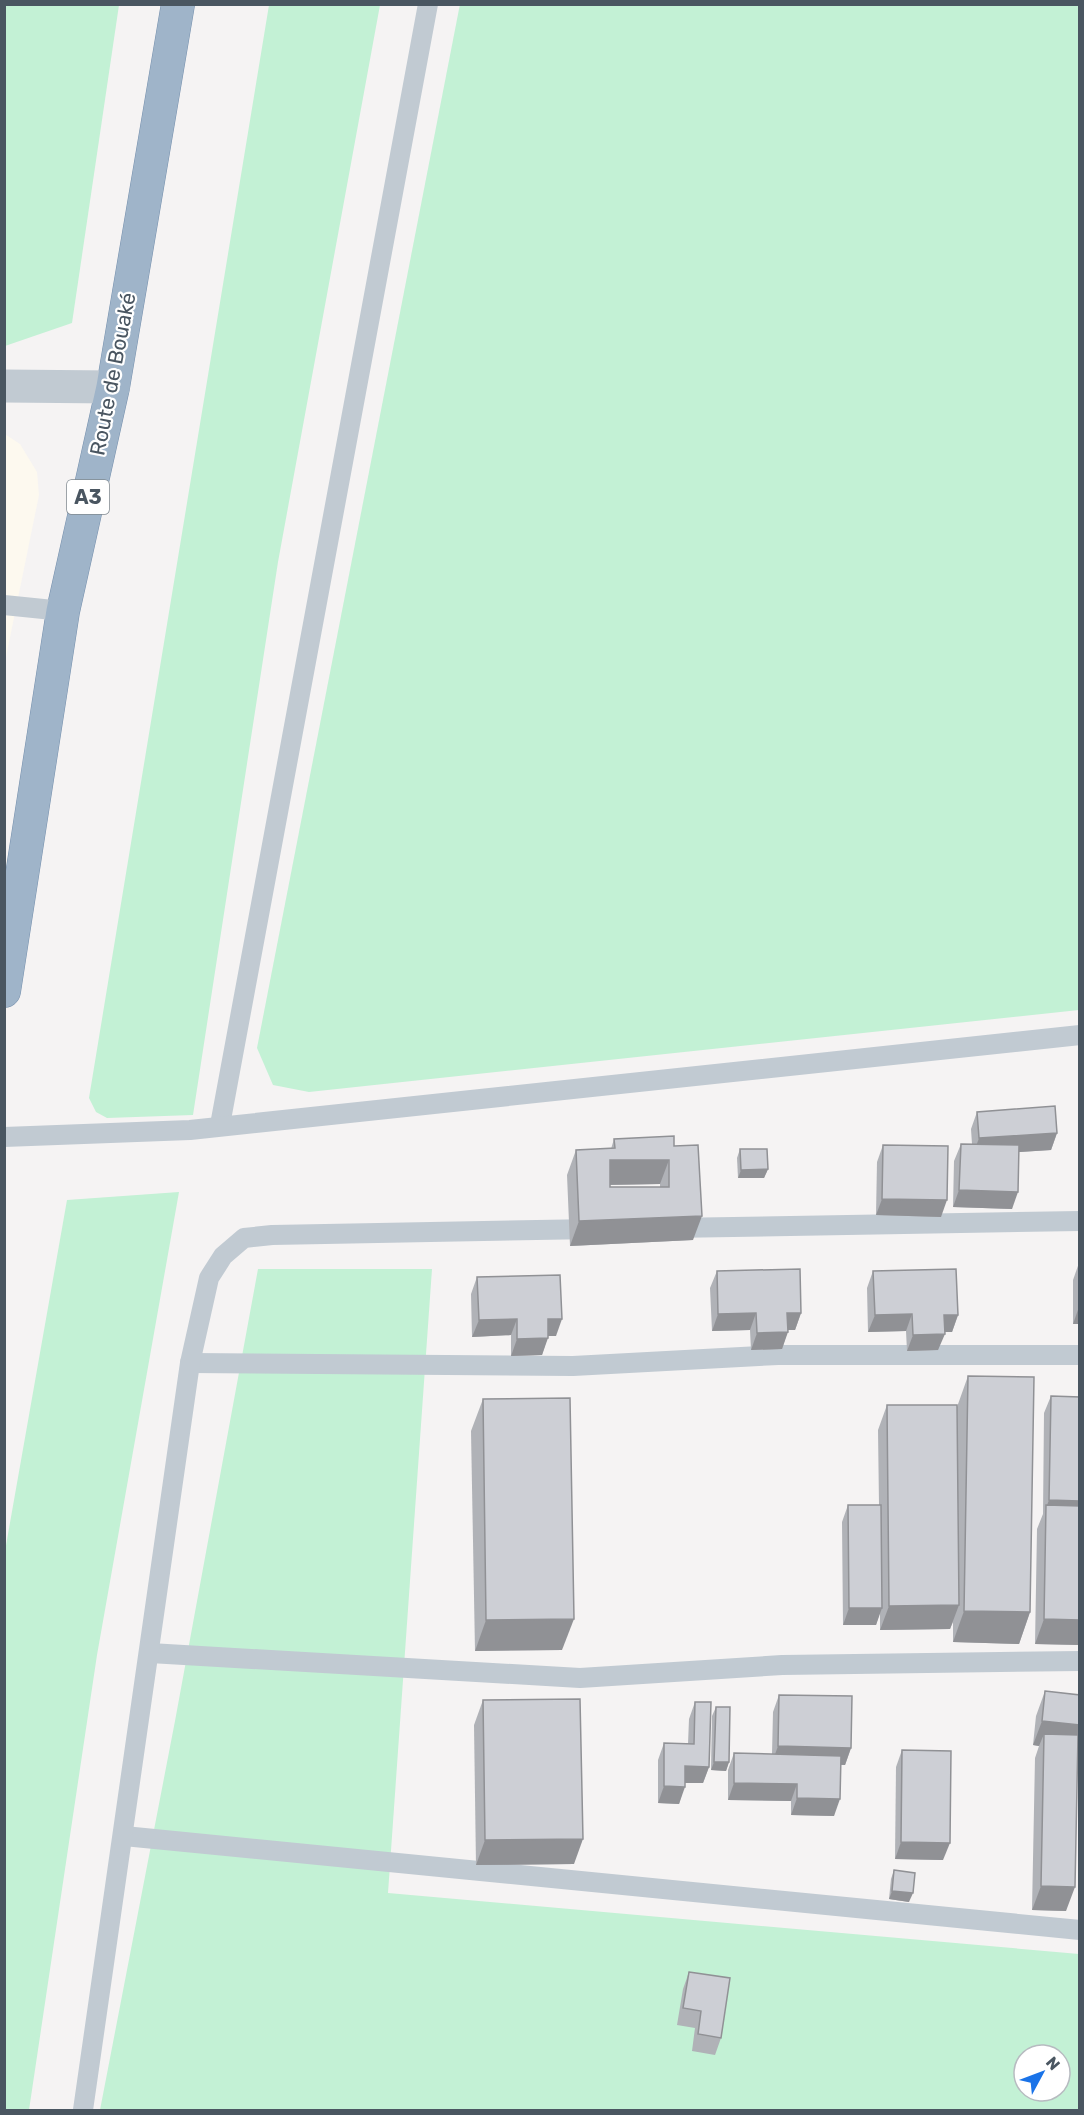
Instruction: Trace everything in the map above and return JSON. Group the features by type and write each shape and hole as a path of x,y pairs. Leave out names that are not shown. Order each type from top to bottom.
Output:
{"highway":[{"name":"Route de Bouaké","path":"4,991 13,881 63,611 113,387 178,4"}],"street":[{"path":"4,386 113,387"}],"lane":[{"path":"220,1125 428,4"},
{"path":"4,605 63,611"},
{"path":"4,1137 190,1130 1080,1035"},
{"path":"652,1228 1080,1221"},
{"path":"83,2110 190,1363 209,1278 223,1256 244,1238 272,1235 616,1229"},
{"path":"190,1363 573,1366 778,1354 1080,1355"},
{"path":"150,1653 580,1678 782,1665 1080,1661"},
{"path":"123,1836 1080,1930"}],"shaded area":[{"path":"5,434 20,444 37,472 39,495 5,662"}],"green space":[{"path":"460,4 1079,5 1079,1010 309,1092 273,1085 257,1048"},
{"path":"4,5 119,5 72,323 5,346"},
{"path":"269,5 380,5 278,562 193,1115 107,1118 96,1112 89,1098"},
{"path":"179,1192 97,1655 29,2110 5,2110 5,1551 67,1200"},
{"path":"258,1269 432,1269 388,1893 1079,1954 1079,2110 100,2110 175,1721"}],"building":[{"path":"1055,1106 1057,1133 979,1138 977,1112"},
{"path":"674,1136 674,1146 698,1145 702,1216 579,1221 576,1150 615,1148 614,1139","holes":["610,1160 669,1160 669,1187 610,1187"]},
{"path":"961,1144 1019,1145 1018,1192 959,1190"},
{"path":"883,1145 948,1146 947,1200 882,1199"},
{"path":"740,1149 767,1149 768,1169 741,1170"},
{"path":"1080,1263 1080,1307 1079,1307"},
{"path":"800,1269 801,1313 787,1313 788,1332 757,1333 756,1313 718,1314 717,1271"},
{"path":"956,1269 958,1315 944,1315 945,1334 913,1335 912,1314 875,1315 873,1271"},
{"path":"560,1275 562,1319 548,1319 548,1338 517,1339 517,1319 479,1320 477,1277"},
{"path":"968,1376 1034,1377 1030,1612 964,1611"},
{"path":"1051,1396 1080,1397 1080,1501 1049,1500"},
{"path":"570,1398 574,1619 486,1620 483,1399"},
{"path":"887,1405 957,1405 959,1605 889,1606"},
{"path":"848,1505 881,1505 882,1608 849,1608"},
{"path":"1046,1505 1080,1506 1080,1620 1044,1619"},
{"path":"1045,1691 1080,1695 1080,1725 1042,1721"},
{"path":"779,1695 852,1696 851,1748 778,1746"},
{"path":"580,1699 583,1839 485,1840 483,1700"},
{"path":"695,1702 711,1702 709,1767 685,1766 685,1787 664,1786 664,1743 694,1744"},
{"path":"716,1707 730,1707 729,1762 714,1762"},
{"path":"1044,1734 1078,1735 1075,1887 1041,1886"},
{"path":"902,1750 951,1751 950,1843 901,1842"},
{"path":"734,1753 841,1756 840,1799 797,1798 797,1784 734,1783"},
{"path":"894,1870 915,1873 913,1893 892,1891"},
{"path":"689,1972 730,1978 721,2038 698,2034 701,2011 683,2008"}]}
